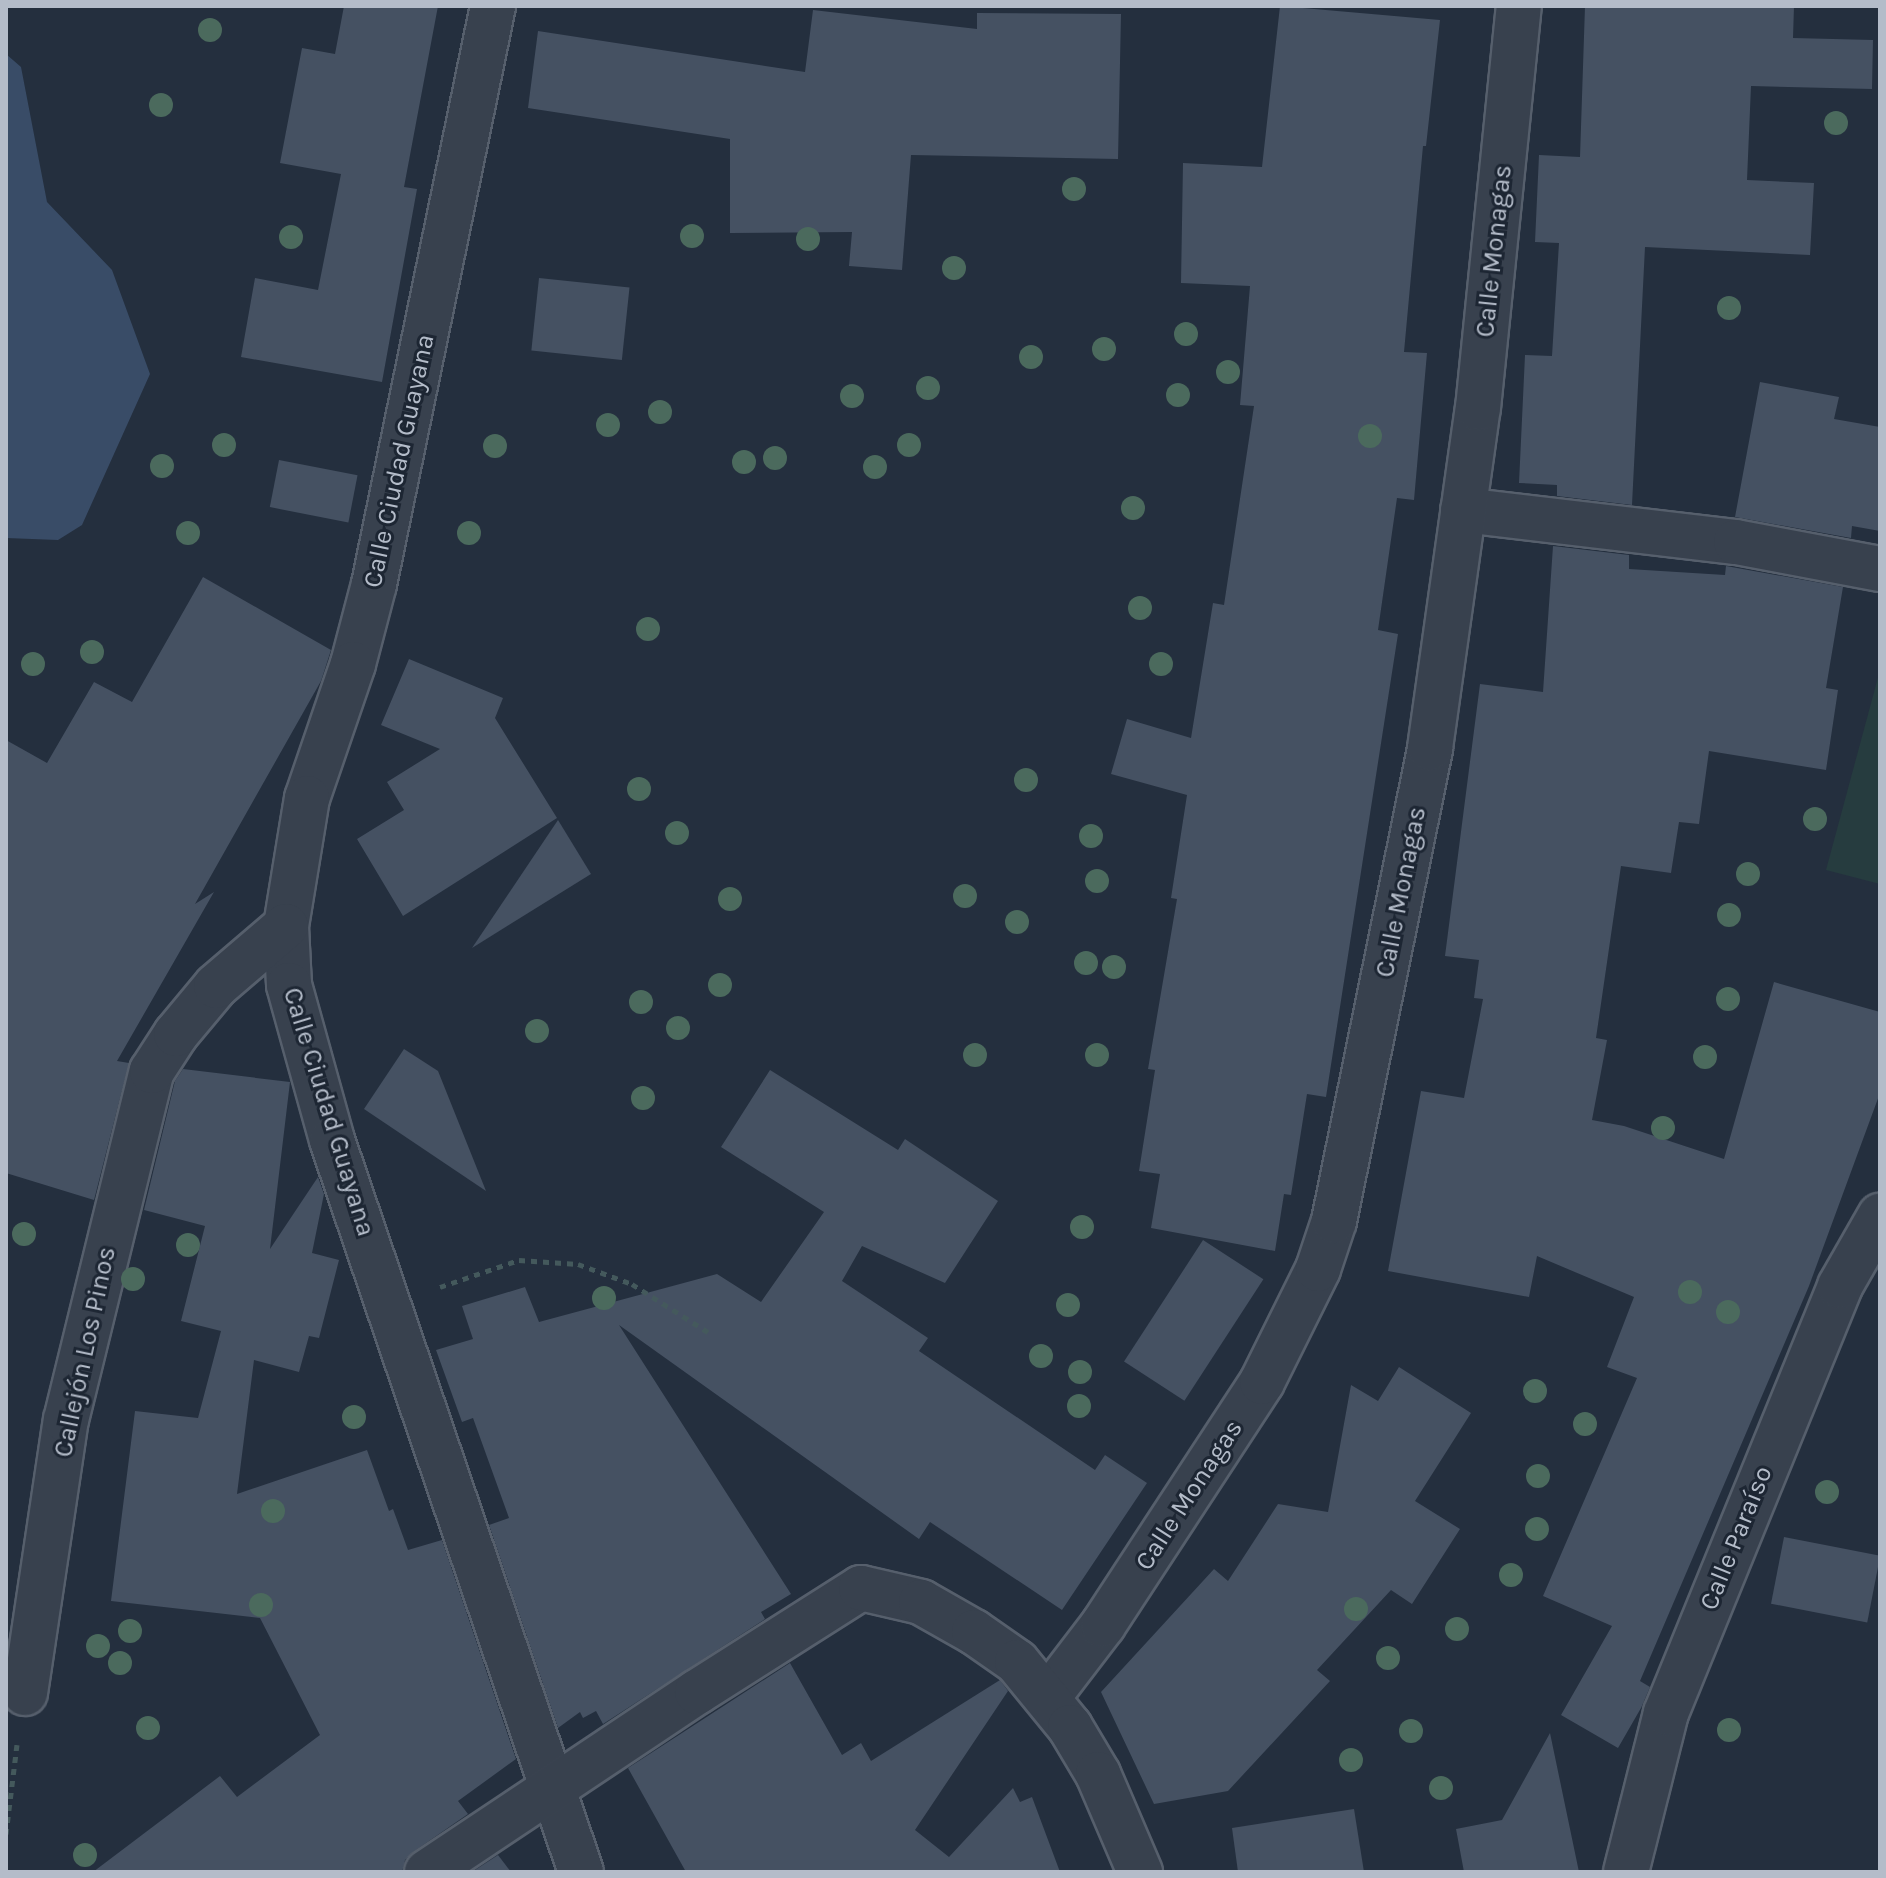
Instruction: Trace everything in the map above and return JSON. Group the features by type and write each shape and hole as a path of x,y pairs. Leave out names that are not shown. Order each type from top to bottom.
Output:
{"street":[{"name":"Calle Ciudad Guayana","path":"493,6 374,584 353,664 307,798 286,926 289,985 332,1140 581,1872"},
{"name":"Calle Monagas","path":"1048,1697 1103,1625 1262,1382 1318,1269 1334,1221 1430,748 1478,408 1519,6"},
{"path":"1463,510 1736,542 1880,569"},
{"name":"Callejón Los Pinos","path":"25,1693 66,1420 152,1071 176,1034 216,986 286,926"},
{"name":"Calle Paraíso","path":"1626,1872 1666,1713 1840,1286 1880,1216"},
{"path":"427,1872 697,1692 861,1588 921,1602 974,1632 1017,1662 1048,1697 1098,1774 1140,1872"}],"path":[{"path":"390,1306 519,1260 578,1264 632,1284 708,1332"},
{"path":"6,1834 25,1693"}],"green space":[{"path":"1880,670 1880,884 1826,870"}],"water":[{"path":"6,54 21,67 47,202 112,270 150,374 82,525 58,540 6,538"}],"building":[{"path":"344,6 438,6 404,187 417,189 382,382 241,357 255,278 318,290 341,174 280,163 302,48 335,54"},
{"path":"1280,6 1440,20 1426,146 1423,146 1404,352 1427,353 1414,500 1397,498 1378,630 1398,634 1326,1097 1307,1094 1291,1195 1284,1194 1275,1251 1151,1228 1160,1174 1139,1171 1155,1070 1148,1069 1177,899 1171,898 1187,795 1111,774 1127,719 1191,738 1213,603 1224,605 1254,406 1240,405 1250,286 1181,283 1183,163 1262,167"},
{"path":"1585,6 1794,6 1793,38 1873,40 1872,89 1751,86 1747,180 1814,183 1810,255 1645,247 1632,505 1557,496 1557,485 1519,483 1525,355 1552,356 1559,243 1535,242 1539,155 1580,157"},
{"path":"813,10 977,29 977,13 1121,14 1118,159 911,155 902,270 849,266 852,232 730,233 730,139 528,108 538,31 805,72"},
{"path":"539,278 630,288 622,360 531,351"},
{"path":"1760,382 1839,397 1834,419 1880,427 1880,531 1852,526 1851,538 1735,517"},
{"path":"279,460 358,475 348,522 270,507"},
{"path":"1553,546 1629,555 1629,569 1725,575 1726,566 1843,587 1826,688 1838,690 1826,770 1709,751 1699,824 1679,822 1671,873 1621,866 1596,1038 1607,1040 1592,1120 1624,1126 1724,1159 1774,982 1880,1012 1880,1093 1809,1286 1640,1681 1650,1687 1618,1748 1561,1715 1612,1626 1543,1596 1637,1378 1607,1367 1634,1297 1537,1256 1529,1297 1388,1271 1421,1091 1464,1098 1483,999 1474,998 1479,960 1445,956 1480,684 1543,692"},
{"path":"203,577 331,650 321,681 195,904 214,892 117,1061 129,1063 94,1200 6,1173 6,740 47,763 94,682 132,702"},
{"path":"409,659 503,698 495,718 557,818 403,916 357,839 404,810 387,782 440,749 381,725"},
{"path":"558,820 591,874 472,948"},
{"path":"404,1049 438,1071 486,1191 364,1109"},
{"path":"183,1069 290,1082 270,1249 318,1177 324,1194 312,1253 339,1260 319,1338 309,1336 299,1372 254,1360 237,1494 367,1450 389,1511 393,1509 408,1550 442,1540 516,1759 458,1801 468,1814 413,1852 405,1860 402,1872 93,1872 220,1776 237,1797 320,1735 260,1618 111,1601 135,1411 198,1418 221,1331 181,1321 205,1226 144,1210 175,1081"},
{"path":"770,1070 898,1150 905,1139 998,1201 945,1283 862,1246 842,1281 928,1338 919,1351 1095,1470 1105,1455 1147,1483 1062,1610 930,1522 919,1539 619,1325 791,1594 761,1612 765,1619 603,1724 596,1711 583,1718 580,1712 558,1728 489,1525 509,1518 473,1418 462,1422 436,1350 473,1339 462,1306 525,1287 539,1322 717,1274 761,1302 824,1212 721,1147"},
{"path":"1203,1240 1263,1279 1184,1401 1124,1362"},
{"path":"1399,1367 1471,1413 1415,1501 1460,1529 1412,1604 1391,1590 1317,1670 1330,1681 1228,1791 1154,1804 1101,1692 1214,1569 1228,1581 1278,1504 1328,1512 1351,1385 1378,1401"},
{"path":"1784,1537 1880,1556 1867,1622 1771,1604"},
{"path":"790,1663 842,1755 861,1743 871,1761 1000,1680 1008,1691 915,1830 949,1857 1013,1788 1020,1802 1032,1797 1060,1872 686,1872 628,1768"},
{"path":"1550,1733 1579,1872 1464,1872 1456,1829 1502,1820"},
{"path":"1354,1809 1364,1872 1238,1872 1232,1828"},
{"path":"498,1855 511,1872 472,1872"}]}
